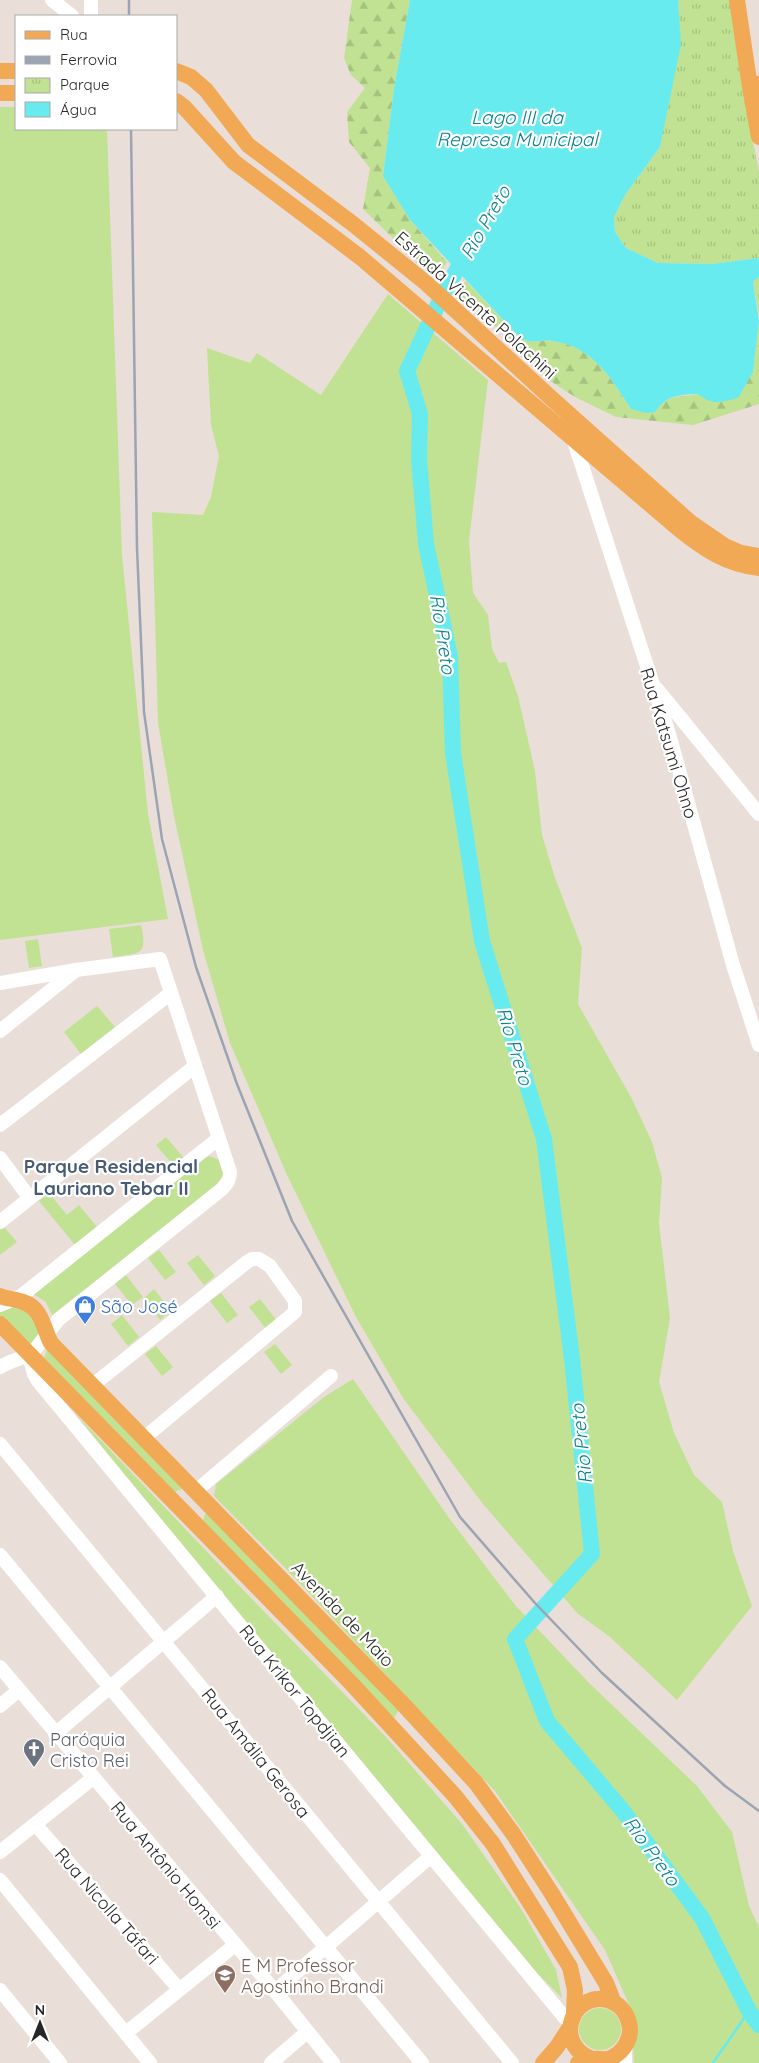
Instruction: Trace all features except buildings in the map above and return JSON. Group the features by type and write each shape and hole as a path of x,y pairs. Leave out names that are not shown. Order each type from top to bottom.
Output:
{"main road":[{"path":"737,0 755,107"},
{"path":"0,71 15,71"},
{"name":"Estrada Vicente Polachini","path":"178,72 191,77 206,90 248,146 353,224 426,283 690,522 725,546 741,553 759,556"},
{"path":"759,75 752,86 759,138"},
{"path":"0,93 15,94"},
{"name":"Estrada Vicente Polachini","path":"178,102 241,168 360,257 574,441 699,545 716,556 736,564 759,568"},
{"name":"Avenida de Maio","path":"4,1300 26,1303 35,1309 42,1318 51,1343 401,1702 476,1783 514,1834 552,1894 606,1983 614,2003"},
{"path":"0,1324 351,1683 455,1796 493,1844 570,1967 576,1990 572,2021 574,2045 588,2062 625,2055 630,2033 630,2026 625,2012 614,2003 601,2000 592,2000 579,2007 572,2021 557,2047 543,2063"},
{"path":"166,1494 202,1497 195,1524"}],"street":[{"path":"52,0 71,15"},
{"path":"91,0 91,15"},
{"name":"Rua Katsumi Ohno","path":"574,441 668,734 734,965 759,1045"},
{"path":"650,680 759,814"},
{"path":"0,983 76,970 160,959 230,1178 222,1189 58,1320 38,1346 29,1354 11,1360 0,1368"},
{"path":"0,1031 76,970"},
{"path":"0,1125 171,994"},
{"path":"0,1222 195,1066"},
{"path":"4,1300 21,1296 218,1138"},
{"path":"200,1153 214,1153 224,1156"},
{"path":"0,1158 29,1197"},
{"path":"93,1385 247,1262 252,1259 259,1259 270,1266 295,1301 295,1312 144,1438"},
{"name":"Rua Krikor Topdjian","path":"29,1354 34,1374 38,1381 431,1856 572,2021"},
{"path":"202,1497 331,1376"},
{"name":"Rua Amália Gerosa","path":"0,1444 165,1641 377,1903 512,2063"},
{"path":"0,1555 422,2063"},
{"path":"56,1734 216,1596"},
{"name":"Rua Antônio Homsi","path":"0,1667 275,1991 333,2063"},
{"path":"0,1706 19,1690"},
{"path":"0,1852 93,1778"},
{"name":"Rua Nicolla Táfari","path":"35,1824 179,1989"},
{"path":"275,1991 431,1856"},
{"path":"0,1880 150,2063"},
{"path":"126,2033 235,1945"},
{"path":"0,1990 60,2063"},
{"path":"271,2063 307,2032"}],"green space":[{"path":"352,0 410,0 394,88 383,176 410,220 447,262 437,277 363,209 370,168 349,142 347,112 365,88 351,75 344,58"},
{"path":"678,0 731,0 741,81 759,172 759,258 712,264 658,263 626,248 615,232 614,217 625,195 660,147 679,16"},
{"path":"0,107 15,107 15,130 107,130 122,555 148,814 168,919 0,940"},
{"path":"759,277 759,316 753,282"},
{"path":"466,281 520,338 529,341 553,341 567,344 590,357 608,375 631,409 655,412 669,399 706,392 753,372 759,321 759,404 693,425 616,417 575,397 549,380 525,352 454,292"},
{"path":"388,294 488,380 469,541 473,593 488,615 492,649 499,663 506,662 518,696 535,771 542,835 555,878 582,948 578,1004 632,1099 652,1142 662,1178 659,1223 670,1318 659,1382 674,1433 694,1475 722,1502 733,1551 752,1606 677,1700 610,1637 577,1613 483,1504 403,1398 356,1317 287,1175 230,1043 203,950 174,816 158,723 152,512 203,515 211,497 219,456 211,425 207,348 250,363 257,353 321,395"},
{"path":"141,925 143,943 140,951 130,955 113,957 109,929"},
{"path":"38,939 42,966 29,968 25,941"},
{"path":"97,1006 115,1027 81,1054 64,1032"},
{"path":"166,1137 184,1158 174,1166 156,1145"},
{"path":"205,1155 221,1160 224,1176 222,1183 52,1315 46,1302 30,1292"},
{"path":"49,1193 67,1215 79,1205 97,1227 75,1245 39,1201"},
{"path":"4,1227 17,1242 0,1255 0,1230"},
{"path":"159,1250 176,1272 165,1280 148,1258"},
{"path":"198,1255 215,1276 204,1285 187,1263"},
{"path":"126,1275 143,1297 132,1305 115,1284"},
{"path":"154,1289 171,1311 160,1320 144,1298"},
{"path":"221,1293 238,1315 227,1323 210,1301"},
{"path":"260,1299 277,1321 266,1329 249,1307"},
{"path":"24,1306 40,1331 31,1349 0,1319 0,1310"},
{"path":"122,1315 139,1337 128,1346 111,1324"},
{"path":"275,1344 292,1365 281,1374 264,1352"},
{"path":"156,1346 173,1367 162,1376 145,1354"},
{"path":"48,1347 181,1482 182,1489 174,1492 44,1358"},
{"path":"353,1379 449,1518 515,1605 589,1683 697,1786 732,1832 749,1906 759,1927 759,2063 634,2063 631,2009 605,1950 495,1791 293,1576 214,1496 216,1484 324,1397"},
{"path":"74,1412 386,1737 462,1824 520,1907 556,1970 562,1998 529,1965 248,1626"},
{"path":"206,1513 400,1708 394,1718 202,1522"},
{"path":"600,2008 615,2014 621,2029 615,2044 600,2050 585,2044 579,2029 585,2014"}],"water":[{"name":"Lago III da Represa Municipal","path":"410,0 678,0 681,44 660,147 625,195 614,217 615,232 626,248 658,263 712,264 759,258 759,277 753,282 759,321 753,372 738,398 713,402 698,394 685,395 669,399 659,406 655,412 646,413 631,409 608,375 590,357 567,344 520,338 410,220 383,176 394,88"}],"waterway":[{"name":"Rio Preto","path":"467,252 443,294 407,371 420,414 419,459 426,544 450,656 453,753 482,941 544,1139 572,1359 592,1554 515,1639 547,1721 623,1811 702,1918 749,2011 759,2025"},
{"path":"713,2063 749,2011"}],"railway":[{"path":"129,0 129,15"},
{"path":"131,130 137,548 144,712 162,839 196,967 237,1084 292,1221 460,1517 535,1603 602,1673 725,1786 759,1811"}],"place":[{"name":"São José","path":"85,1325"},
{"name":"Paróquia Cristo Rei","path":"34,1768"},
{"name":"E M Professor Agostinho Brandi","path":"225,1994"}],"district":[{"name":"Parque Residencial Lauriano Tebar II","path":"111,1177"}]}
